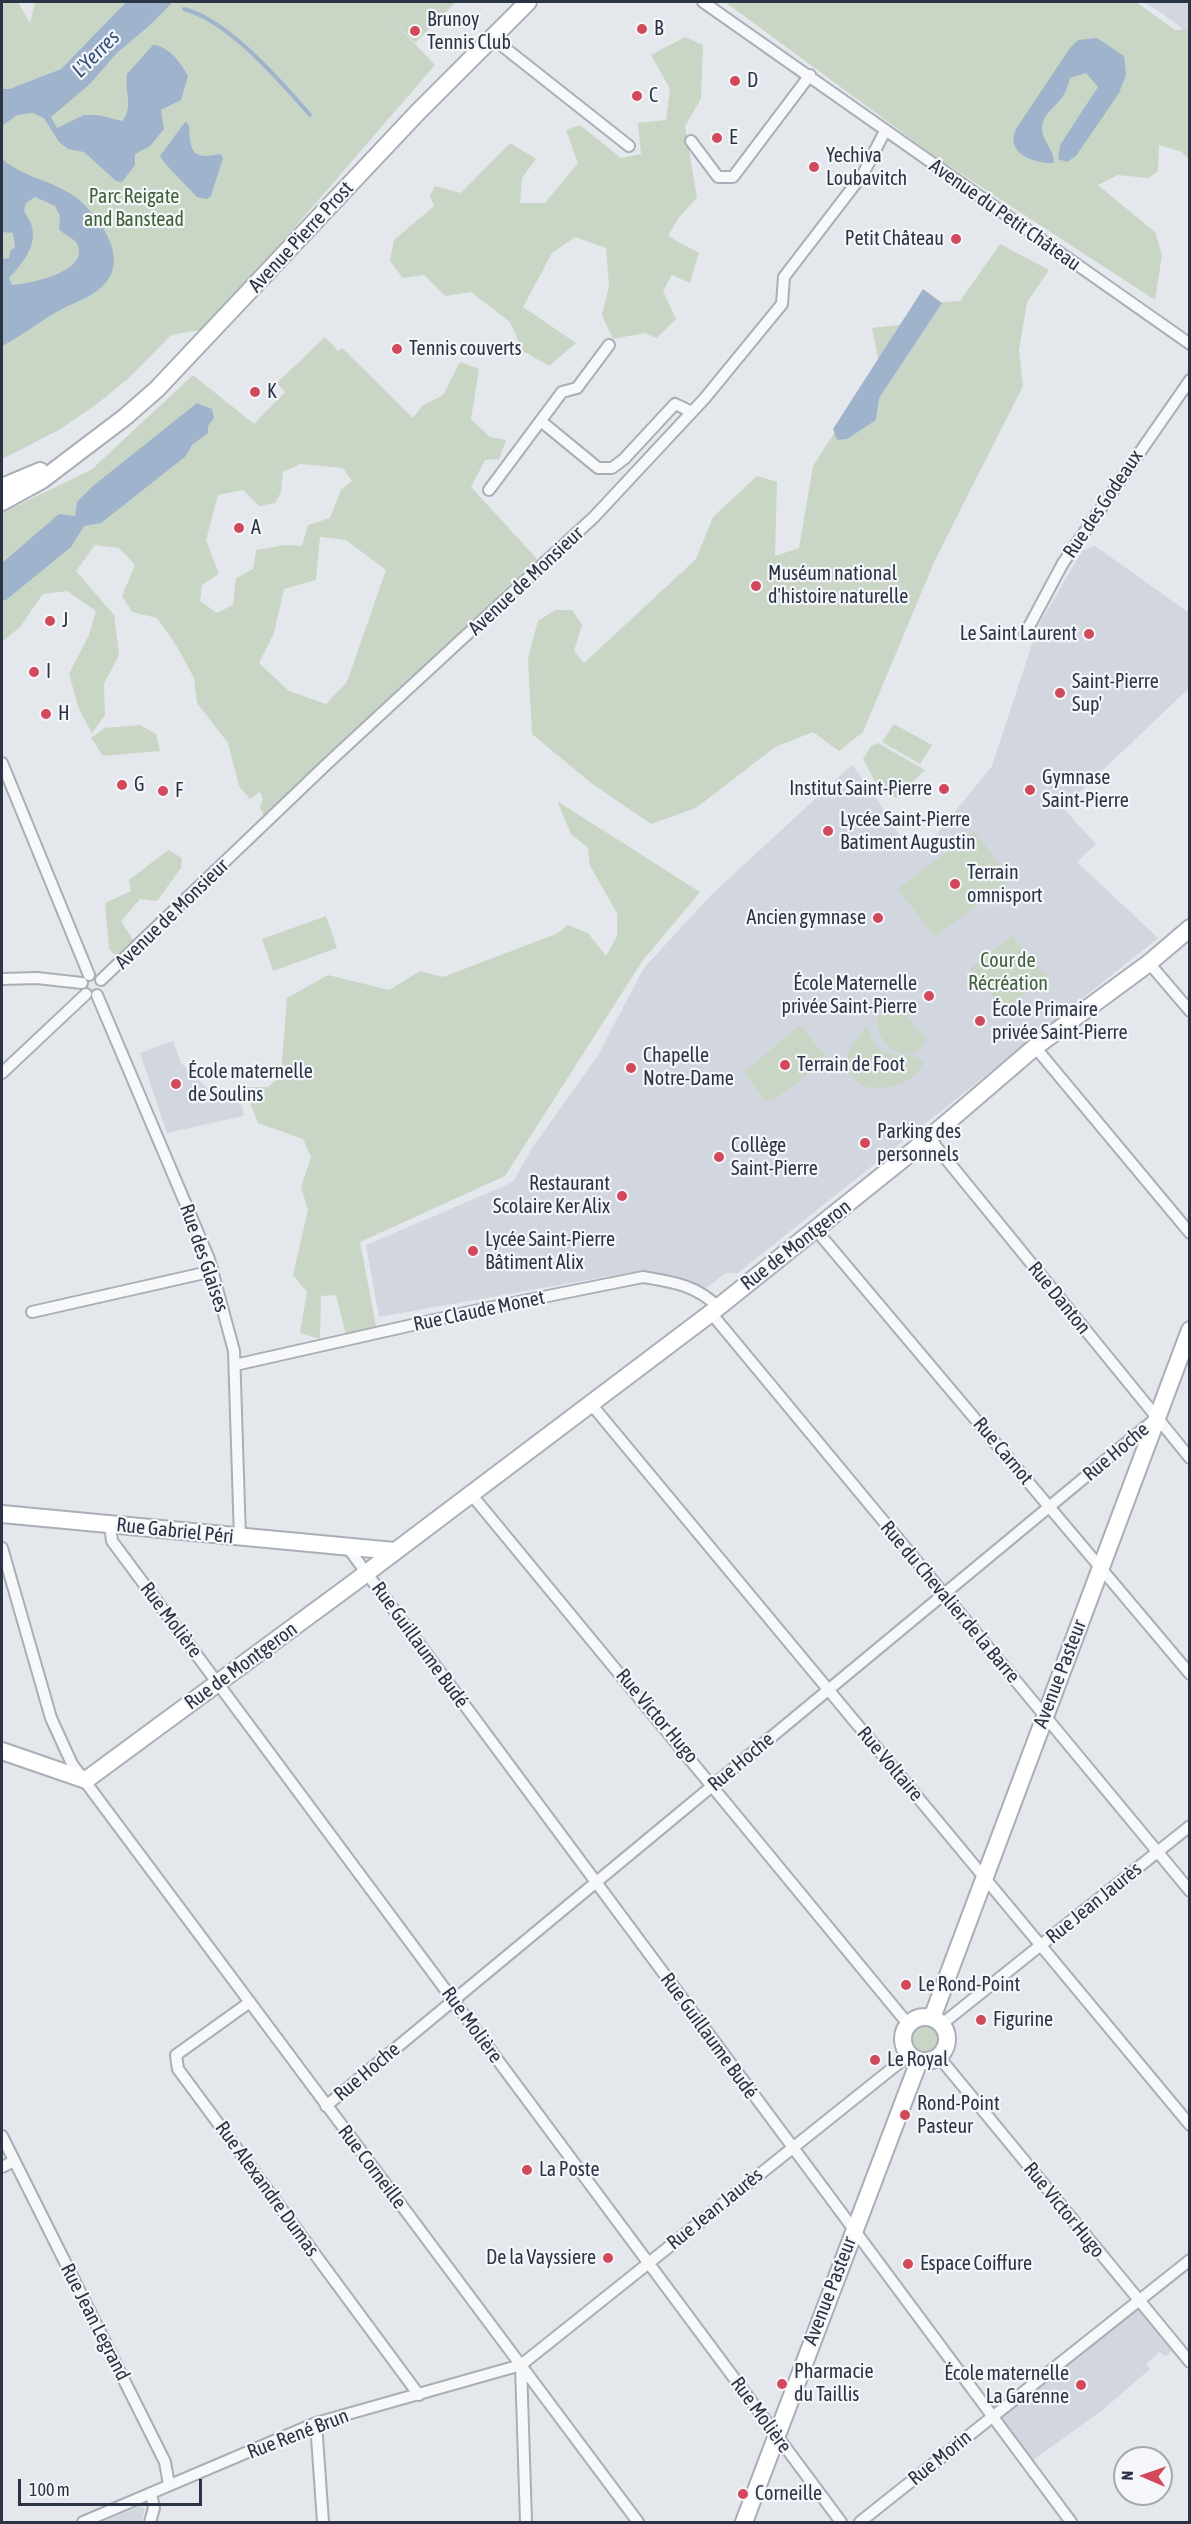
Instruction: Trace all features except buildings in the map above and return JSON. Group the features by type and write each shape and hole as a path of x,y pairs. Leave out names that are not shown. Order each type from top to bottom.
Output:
{"street":[{"name":"Avenue du Petit Château","path":"703,2 1190,344"},
{"name":"Avenue Pierre Prost","path":"2,502 42,480 125,417 188,359 525,3"},
{"path":"491,37 629,146"},
{"path":"692,141 718,177 733,177 810,75"},
{"name":"Avenue de Monsieur","path":"101,980 329,762 594,518 692,412 782,304 784,277 863,174 885,131"},
{"path":"489,490 542,422 562,392 577,388 609,345"},
{"name":"Rue des Godeaux","path":"1025,634 1063,563 1190,380"},
{"path":"542,422 598,468 612,468 624,459 675,404 692,412"},
{"name":"Avenue Pierre Prost","path":"2,487 70,457"},
{"path":"2,763 85,979"},
{"name":"Rue de Montgeron","path":"86,1780 219,1683 714,1310 929,1138 1035,1047 1149,963 1190,928"},
{"path":"1149,963 1190,1011"},
{"path":"2,979 85,979 96,976 101,980 102,986 2,1072"},
{"name":"Rue des Glaises","path":"85,979 213,1271 236,1365 240,1538"},
{"path":"1035,1047 1190,1233"},
{"name":"Rue Danton","path":"929,1138 1190,1458"},
{"name":"Rue Carnot","path":"816,1230 1190,1674"},
{"path":"32,1312 213,1271"},
{"name":"Rue Claude Monet","path":"236,1365 483,1309 643,1277 670,1281 702,1292 714,1310"},
{"name":"Rue du Chevalier de la Barre","path":"714,1310 944,1594 1190,1891"},
{"name":"Avenue Pasteur","path":"937,2021 984,1877 1190,1330"},
{"name":"Rue Voltaire","path":"591,1404 1190,2125"},
{"name":"Rue Hoche","path":"326,2106 1156,1418"},
{"name":"Rue Victor Hugo","path":"471,1494 908,2024"},
{"name":"Rue Gabriel Péri","path":"2,1514 348,1548"},
{"name":"Rue Molière","path":"110,1525 112,1541 841,2523"},
{"name":"Rue Corneille","path":"2,1548 51,1718 72,1764 638,2523"},
{"path":"348,1548 394,1551"},
{"name":"Rue Guillaume Budé","path":"348,1548 1071,2523"},
{"path":"2,1751 86,1780"},
{"name":"Rue Jean Jaurès","path":"937,2021 1041,1946 1190,1826"},
{"name":"Rue Alexandre Dumas","path":"250,2002 176,2055 178,2069 419,2395"},
{"path":"919,2017 937,2021 947,2037 939,2056 933,2060 914,2058 902,2043 908,2024 919,2017"},
{"name":"Rue Victor Hugo","path":"939,2056 1190,2362"},
{"name":"Avenue Pasteur","path":"744,2523 854,2228 914,2058"},
{"name":"Rue Jean Jaurès","path":"521,2365 792,2147 914,2058"},
{"name":"Rue Jean Legrand","path":"2,2136 162,2456 169,2485"},
{"path":"2,2167 14,2161"},
{"name":"Rue Morin","path":"860,2523 989,2414 1190,2260"},
{"path":"521,2365 526,2523"},
{"name":"Rue René Brun","path":"83,2523 316,2423 521,2365"},
{"path":"316,2423 323,2523"},
{"path":"150,2523 154,2508 151,2493"}],"shaded area":[{"path":"1144,2 1189,2 1189,33 1160,12"},
{"name":"Institut Saint-Pierre","path":"1095,546 1189,613 1189,688 1063,808 1096,844 1077,862 1158,938 738,1273 726,1273 706,1288 674,1277 633,1272 379,1317 366,1245 513,1182 531,1150 598,1055 644,968 711,895 852,765 873,793 909,851 923,851 992,766 1038,626 1082,551"},
{"name":"École maternelle de Soulins","path":"173,1041 181,1063 208,1089 238,1090 244,1116 167,1133 140,1053"},
{"name":"École maternelle La Garenne","path":"1138,2300 1177,2347 1165,2357 1160,2352 1146,2364 1150,2369 1105,2408 1028,2464 991,2416"},
{"path":"140,2506 145,2509 141,2522 102,2522"}],"green space":[{"path":"2,2 18,2 30,23 35,2 126,2 61,69 9,89 2,89"},
{"name":"Parc Reigate and Banstead","path":"173,2 456,2 415,43 387,15 435,65 207,329 171,335 130,377 97,404 59,430 2,459 2,114 91,83 117,53"},
{"path":"725,2 1136,2 1175,30 1189,29 1189,160 1182,152 1159,145 1158,171 1149,178 1118,175 1098,185 1155,232 1162,255 1155,300 937,158"},
{"path":"685,37 703,45 701,99 685,126 697,198 679,217 668,236 699,253 690,283 672,275 663,291 676,319 657,338 644,333 613,339 602,315 609,286 606,248 575,237 552,253 523,307 576,343 549,366 523,351 510,322 471,292 445,296 424,275 403,278 390,261 394,240 434,206 430,196 435,186 461,193 510,143 536,159 522,178 520,203 545,203 578,163 566,130 580,125 621,158 641,154 638,123 666,120 670,89 651,55"},
{"path":"1000,244 1049,270 1027,302 1019,350 1023,386 935,560 863,732 839,751 813,732 775,747 696,808 651,824 591,783 532,734 528,658 538,621 555,610 572,610 582,625 574,651 584,663 696,559 713,517 757,476 777,482 775,556 799,548 813,466 879,363 872,328 907,324 924,303 960,301"},
{"path":"325,337 338,351 342,348 413,418 422,406 443,395 460,362 479,369 471,419 490,437 506,440 499,459 485,460 471,487 537,559 264,817 260,807 263,799 260,792 250,799 239,786 228,743 197,703 194,678 176,645 157,618 132,612 122,596 135,565 119,548 95,545 76,571 114,615 119,655 104,684 105,715 92,733 79,709 69,674 89,635 96,611 67,591 43,594 20,627 2,642 2,513 91,470 193,375 254,424 285,392 277,383","holes":["300,464 343,468 352,481 341,490 330,518 308,525 302,546 285,545 256,550 253,569 236,578 233,605 217,613 200,601 202,585 219,574 206,540 218,495 243,490 259,506 275,503 281,492 283,472","320,537 346,540 386,570 347,682 326,704 289,691 259,663 274,633 284,589 316,580"]},
{"path":"894,724 932,745 920,764 882,742"},
{"path":"140,725 156,734 160,751 103,756 91,738 104,728"},
{"path":"878,743 925,770 896,798 877,785 863,759 871,746"},
{"path":"557,801 700,892 643,960 505,1176 360,1242 376,1326 346,1335 336,1295 321,1296 320,1339 300,1333 307,1292 293,1275 308,1210 301,1187 311,1157 303,1139 258,1123 244,1087 268,1087 281,1075 287,998 328,975 389,990 420,971 443,977 556,934 568,925 588,933 606,956 617,936 617,913 590,866 588,848 571,834"},
{"name":"Terrain omnisport","path":"974,831 1011,879 935,937 898,889"},
{"path":"168,850 182,858 181,868 157,901 140,899 121,921 133,940 116,956 109,949 105,903 131,891 129,880"},
{"path":"326,916 337,948 273,971 262,939"},
{"name":"Cour de Récréation","path":"1012,936 1046,976 1004,1010 970,969"},
{"path":"898,1000 901,1004 899,1007 926,1039 916,1051 905,1054 894,1050 885,1042 879,1031 878,1019 884,1008"},
{"name":"Terrain de Foot","path":"800,1025 826,1057 790,1089 765,1101 744,1072"},
{"path":"865,1027 868,1028 878,1048 885,1053 908,1055 924,1061 918,1072 894,1086 880,1088 866,1087 855,1081 849,1071 848,1056 852,1045"},
{"path":"925,2025 935,2029 939,2039 935,2049 925,2053 915,2049 911,2039 915,2029"}],"water":[{"name":"L'Yerres","path":"126,2 173,2 117,53 91,83 51,117 57,128 84,115 98,115 122,121 126,116 128,104 127,74 153,45 164,48 174,56 188,76 181,100 161,110 164,129 150,146 135,154 135,165 122,182 116,181 84,152 68,149 59,142 44,118 33,113 17,115 2,126 2,89 9,89 61,69"},
{"path":"1097,38 1124,56 1126,75 1119,93 1076,156 1067,162 1058,159 1060,145 1098,87 1086,73 1070,78 1064,94 1044,118 1042,128 1054,163 1039,162 1024,156 1014,145 1013,138 1016,129 1070,48 1078,40"},
{"path":"185,122 189,125 190,142 194,152 203,156 220,154 223,158 211,196 207,199 197,197 160,156"},
{"path":"2,159 18,170 71,194 89,209 111,243 114,255 109,278 93,294 60,310 2,346 2,259 9,258 10,251 15,247 13,233 2,232","holes":["35,197 55,206 60,216 59,229 77,244 79,254 75,262 56,275 12,285 9,278 23,261 32,242 31,225 24,210 26,203"]},
{"path":"923,289 942,303 879,398 876,420 847,439 837,440 833,429"},
{"path":"197,403 212,409 214,418 208,426 208,433 192,445 186,456 101,523 84,526 71,547 6,600 2,600 2,563 59,514 75,516 77,502 93,486"}],"waterway":[{"path":"184,9 201,15 236,39 269,70 310,115"}],"place":[{"name":"B","path":"642,29"},
{"name":"Brunoy Tennis Club","path":"415,31"},
{"name":"D","path":"735,81"},
{"name":"C","path":"637,96"},
{"name":"E","path":"717,138"},
{"name":"Yechiva Loubavitch","path":"814,167"},
{"name":"Petit Château","path":"956,239"},
{"name":"Tennis couverts","path":"397,349"},
{"name":"K","path":"255,392"},
{"name":"A","path":"239,528"},
{"name":"Muséum national d'histoire naturelle","path":"756,586"},
{"name":"J","path":"50,621"},
{"name":"Le Saint Laurent","path":"1089,634"},
{"name":"I","path":"34,672"},
{"name":"Saint-Pierre Sup'","path":"1060,693"},
{"name":"H","path":"46,714"},
{"name":"G","path":"122,785"},
{"name":"Institut Saint-Pierre","path":"944,789"},
{"name":"Gymnase Saint-Pierre","path":"1030,790"},
{"name":"F","path":"163,791"},
{"name":"Lycée Saint-Pierre Batiment Augustin","path":"828,831"},
{"name":"Terrain omnisport","path":"955,884"},
{"name":"Ancien gymnase","path":"878,918"},
{"name":"École Maternelle privée Saint-Pierre","path":"929,996"},
{"name":"École Primaire privée Saint-Pierre","path":"980,1021"},
{"name":"Terrain de Foot","path":"785,1065"},
{"name":"Chapelle Notre-Dame","path":"631,1068"},
{"name":"École maternelle de Soulins","path":"176,1084"},
{"name":"Parking des personnels","path":"865,1143"},
{"name":"Collège Saint-Pierre","path":"719,1157"},
{"name":"Restaurant Scolaire Ker Alix","path":"622,1196"},
{"name":"Lycée Saint-Pierre Bâtiment Alix","path":"473,1251"},
{"name":"Le Rond-Point","path":"906,1985"},
{"name":"Figurine","path":"981,2020"},
{"name":"Le Royal","path":"875,2060"},
{"name":"Rond-Point Pasteur","path":"905,2115"},
{"name":"La Poste","path":"527,2170"},
{"name":"De la Vayssiere","path":"608,2258"},
{"name":"Espace Coiffure","path":"908,2264"},
{"name":"Pharmacie du Taillis","path":"782,2384"},
{"name":"École maternelle La Garenne","path":"1081,2385"},
{"name":"Corneille","path":"743,2494"}]}
